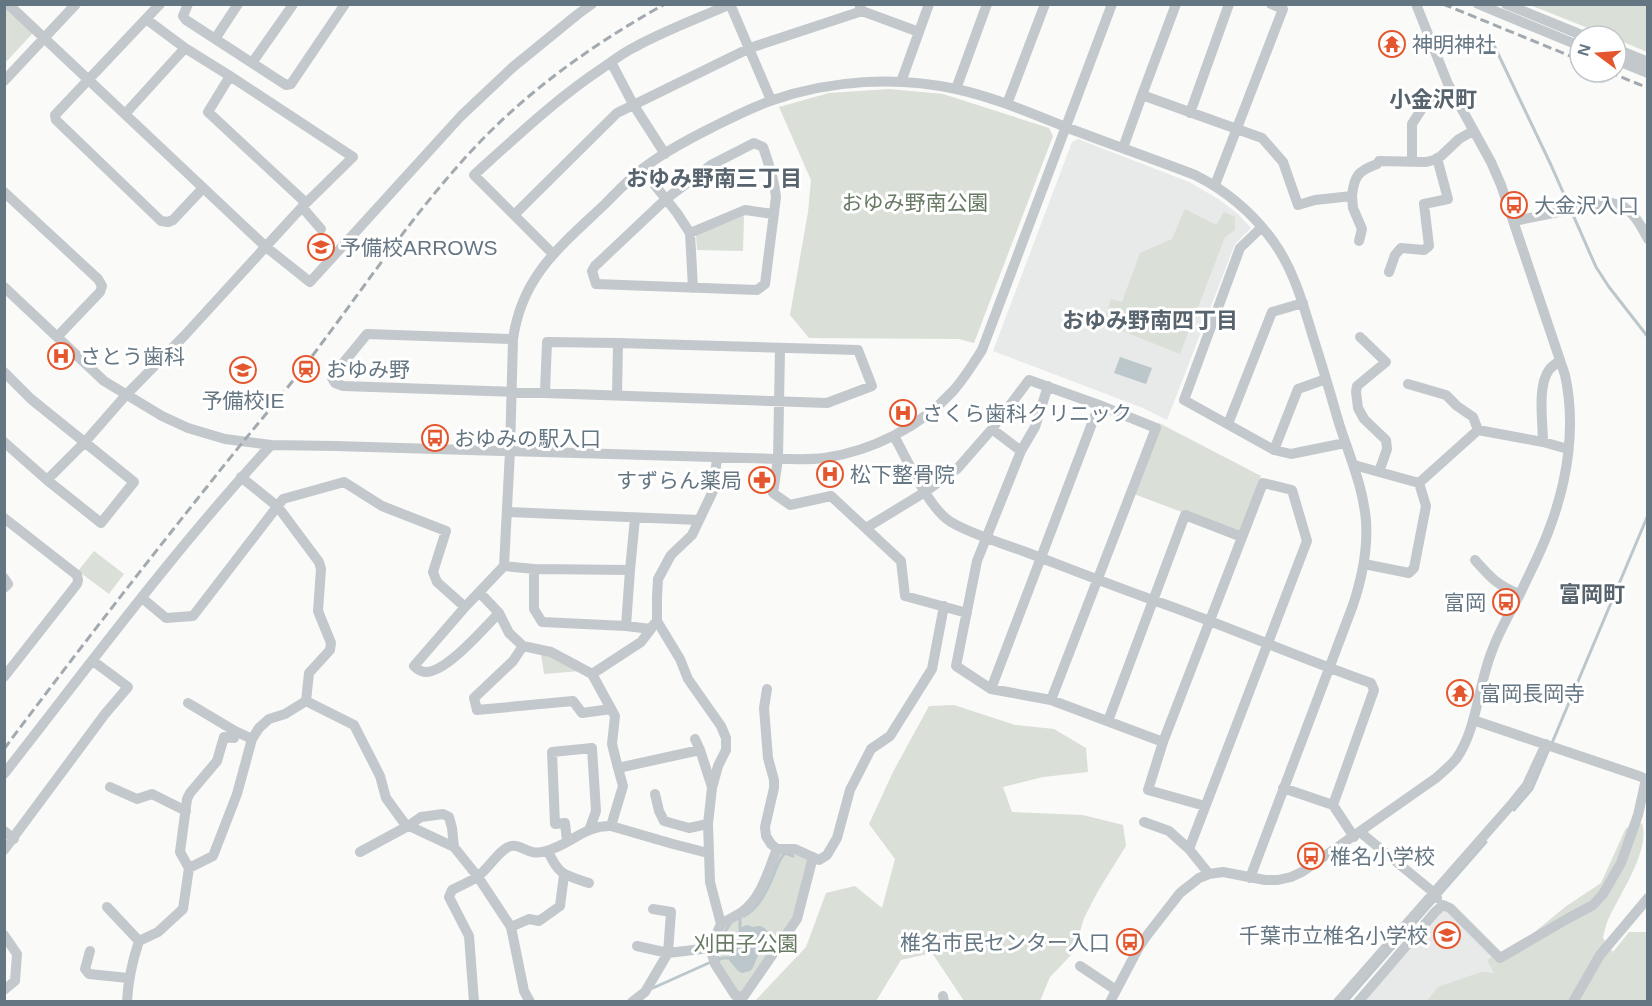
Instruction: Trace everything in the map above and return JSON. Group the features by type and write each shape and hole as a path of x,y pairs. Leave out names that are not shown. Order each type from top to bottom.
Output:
{"street":[{"path":"8,4 266,247 310,282 461,116 578,9 592,4"},
{"path":"4,81 76,4"},
{"path":"159,4 89,81 55,114 56,120 161,221 173,220 203,188"},
{"path":"188,4 183,16 186,20 286,85 291,84 345,4"},
{"path":"215,39 238,4"},
{"path":"901,82 929,4"},
{"path":"956,89 987,4"},
{"path":"1007,104 1044,4"},
{"path":"4,287 104,381 162,416 188,428 225,439 271,445 717,458 824,458 894,436 924,417 953,391 971,368 982,350 1112,4"},
{"path":"1123,148 1176,4"},
{"path":"1190,113 1229,4"},
{"path":"1215,185 1283,9 1271,4"},
{"path":"1110,1002 1139,947 1180,892 1199,878 1222,872 1250,878 1278,880 1291,877 1302,872 1357,834 1447,769 1463,747 1473,720 1491,651 1550,527 1565,472 1568,449 1571,408 1565,375 1514,221 1491,162 1450,88 1416,4"},
{"path":"1478,4 1568,41"},
{"path":"1506,4 1568,29"},
{"path":"252,63 292,5"},
{"path":"553,254 474,175 560,99 611,62 633,47 731,5 771,100"},
{"path":"514,215 616,113 750,48 861,8 919,32"},
{"path":"47,480 304,205 353,157 185,48 146,19"},
{"path":"124,114 185,48"},
{"path":"1628,54 1647,62"},
{"path":"611,62 633,104 665,154"},
{"path":"1628,65 1647,73"},
{"path":"230,76 208,112 304,205 321,229"},
{"path":"499,613 446,665 427,673 414,666 504,566 515,323 533,279 553,254 642,169 720,123 771,100 837,85 901,82 956,89 1007,104 1195,175 1215,185 1248,211 1284,258 1303,303 1345,443 1354,465 1363,498 1366,522 1364,564 1360,583 1250,878"},
{"path":"1412,162 1412,124 1425,104 1450,88"},
{"path":"1142,95 1262,138 1283,162 1298,205 1315,200 1352,196"},
{"path":"1359,241 1362,229 1353,208 1352,196 1357,175 1379,161 1426,162 1437,158 1459,139 1473,131"},
{"path":"754,143 763,147 772,170 776,197 773,214 765,284 758,290 596,284 592,271 596,266 666,199 711,165 754,143"},
{"path":"1389,272 1395,255 1401,248 1424,250 1430,246 1424,204 1448,199 1437,158"},
{"path":"642,169 690,233 693,288"},
{"path":"4,192 98,279 102,286 100,292 57,337"},
{"path":"1514,221 1610,202 1628,211 1640,225 1647,239"},
{"path":"690,233 746,210 773,214"},
{"path":"1262,227 1240,248 1184,400 1274,450 1291,454 1345,443"},
{"path":"1228,424 1272,312 1303,303"},
{"path":"513,339 367,334 332,378 335,383 343,386 827,403 872,386 858,350 547,342 545,392"},
{"path":"1360,337 1386,362 1357,386 1356,392 1358,408 1364,419 1386,441 1387,449 1379,472"},
{"path":"617,395 618,343"},
{"path":"780,349 778,459 773,494 790,505 831,496 901,561 905,596 967,613"},
{"path":"1544,442 1542,399 1544,384 1548,371 1560,360"},
{"path":"4,372 31,399 134,482 101,523 4,442"},
{"path":"866,528 925,492 957,469 992,429 1029,380 1156,428 1051,700"},
{"path":"1274,450 1298,388 1326,380"},
{"path":"1408,384 1446,395 1473,417 1479,430"},
{"path":"1048,386 1035,427 1021,451 977,561 956,666 991,689 1051,700 1163,742"},
{"path":"991,689 1099,405"},
{"path":"992,429 1021,451"},
{"path":"1479,430 1544,442 1568,449"},
{"path":"1419,483 1479,430"},
{"path":"894,436 925,492 950,522 1371,683 1374,690 1333,805"},
{"path":"4,774 142,598 271,445"},
{"path":"592,674 641,642 654,625 658,579 671,555 692,535 713,491 717,458"},
{"path":"1354,465 1419,483"},
{"path":"242,477 278,507 319,562 321,569 318,610 331,643 330,650 309,673 306,701"},
{"path":"142,598 166,618 194,616 283,498 344,482 382,506 446,531 433,572 437,582 465,607"},
{"path":"1189,849 1307,541 1292,490 1263,483 1163,742 1148,790 1205,806"},
{"path":"1364,564 1410,573 1414,568 1426,506 1419,483"},
{"path":"507,512 699,520"},
{"path":"1108,721 1185,515 1242,537"},
{"path":"4,518 77,575 78,580 77,585 4,677"},
{"path":"626,626 635,518"},
{"path":"1475,560 1492,579 1504,588 1519,594"},
{"path":"504,566 534,569 630,570"},
{"path":"534,569 534,609 542,622 654,625"},
{"path":"4,578 8,584 4,588"},
{"path":"479,592 499,613 509,633 523,646 551,652 592,674 615,716 612,744 623,786 611,826"},
{"path":"766,689 764,708 768,758 774,789 765,827 766,836 777,849 795,849 819,860 827,855 837,838 850,790 871,749 890,736 932,669 944,606"},
{"path":"654,625 680,659 688,679 721,726 726,738 726,750 718,766 712,788 708,824 710,882 721,924"},
{"path":"523,646 513,661 474,698 477,710 573,701 582,713 611,709"},
{"path":"4,850 105,714 128,687 93,661"},
{"path":"189,868 213,856 237,794 252,739 259,728 269,719 285,714 306,701"},
{"path":"306,701 354,725 380,776 386,798 405,824 454,847 478,877 511,927 524,991 530,1002"},
{"path":"188,703 252,739"},
{"path":"1283,788 1333,805 1357,834 1433,892 1443,905 1450,908 1500,958 1593,905 1603,894 1621,863 1638,815 1647,780 1473,720"},
{"path":"127,1002 128,978 139,941 158,932 183,909 189,868 180,852 187,799 218,761 225,738 234,738 235,731"},
{"path":"695,739 712,788"},
{"path":"1338,1002 1511,805 1527,785 1546,744"},
{"path":"567,841 565,823 555,824 552,752 592,748 596,811 590,828"},
{"path":"618,768 700,750"},
{"path":"110,787 137,799 152,794 186,811"},
{"path":"656,794 659,811 664,821 689,828 708,824"},
{"path":"360,852 422,817 443,814 449,817 454,847"},
{"path":"1144,822 1169,831 1189,849 1209,874"},
{"path":"474,1002 469,936 450,897 452,890 478,877 505,849 512,845 519,846 535,854 548,851 590,828 611,826 708,853"},
{"path":"673,844 677,826"},
{"path":"4,831 14,839"},
{"path":"777,849 764,885 752,902 721,924 710,948 715,964 737,999 744,996 797,919 813,857"},
{"path":"548,851 555,865 564,875 589,883"},
{"path":"511,927 529,919 539,921 560,906 564,875"},
{"path":"1573,1002 1600,955 1647,898"},
{"path":"1358,1002 1443,905"},
{"path":"107,907 139,941"},
{"path":"632,1002 645,992 668,952 671,912 653,909"},
{"path":"4,935 17,954 15,981 4,990"},
{"path":"637,946 668,952 710,948"},
{"path":"90,951 85,969 89,974 128,978"},
{"path":"1080,966 1116,990"}],"shaded area":[{"path":"1078,139 1189,182 1220,200 1251,228 1235,244 1167,420 1143,408 993,351 1072,142"},
{"path":"1120,357 1152,368 1146,384 1114,373"},
{"name":"千葉市立椎名小学校","path":"1443,909 1449,910 1539,1002 1361,1002"},
{"path":"747,925 762,927 769,934 752,969 742,973 729,960 737,946 738,931"}],"green space":[{"path":"1530,5 1647,5 1647,52 1628,44 1628,24 1578,24"},
{"path":"4,6 33,33 5,63 4,63"},
{"name":"おゆみ野南公園","path":"889,89 943,94 1049,128 1053,136 974,343 959,339 809,338 790,315 808,212 811,180 779,107 829,93"},
{"path":"1185,209 1216,225 1224,212 1235,217 1235,230 1225,237 1180,354 1103,323 1111,299 1122,302 1140,253 1172,239"},
{"path":"744,216 743,251 697,250 696,235"},
{"path":"1159,423 1261,476 1240,534 1134,494"},
{"path":"94,551 124,574 109,594 78,571"},
{"path":"541,654 550,656 580,671 544,674"},
{"path":"954,705 1015,725 1054,729 1086,748 1088,772 1043,777 1003,787 1012,812 1083,815 1123,825 1126,846 1084,918 1074,952 1050,977 1040,1001 964,1001 932,953 901,960 876,1001 755,1001 806,947 826,893 855,886 882,908 895,859 869,824 893,772 929,706"},
{"path":"1642,823 1644,834 1638,859 1608,920 1603,938 1613,952 1629,932 1647,932 1647,1001 1426,1002 1438,987 1481,972 1494,973 1487,960 1531,935 1565,907 1601,883 1626,828"},
{"name":"刈田子公園","path":"780,852 789,852 809,860 795,918 743,994 737,992 715,959 714,944 727,922 746,912"}],"waterway":[{"path":"1492,41 1596,267 1648,337"},
{"path":"1552,743 1648,515"},
{"path":"1514,810 1532,789 1549,749"},
{"path":"1346,1002 1486,842"},
{"path":"744,916 762,898 783,855 785,853 793,856"},
{"path":"740,918 740,928"},
{"path":"718,958 717,944 730,924"},
{"path":"717,960 730,958"},
{"path":"653,988 711,962"}],"railway":[{"path":"4,749 161,545 303,368 408,227 476,146 519,105 565,68 614,34 665,4"},
{"path":"1443,4 1568,55"},
{"path":"1628,80 1648,88"}],"place":[{"name":"神明神社","path":"1392,44"},
{"name":"大金沢入口","path":"1514,205"},
{"name":"予備校ARROWS","path":"321,247"},
{"name":"さとう歯科","path":"61,356"},
{"name":"おゆみ野","path":"306,369"},
{"name":"予備校IE","path":"243,370"},
{"name":"さくら歯科クリニック","path":"903,413"},
{"name":"おゆみの駅入口","path":"435,438"},
{"name":"松下整骨院","path":"830,474"},
{"name":"すずらん薬局","path":"762,480"},
{"name":"富岡","path":"1506,602"},
{"name":"富岡長岡寺","path":"1460,693"},
{"name":"椎名小学校","path":"1311,856"},
{"name":"千葉市立椎名小学校","path":"1447,935"},
{"name":"椎名市民センター入口","path":"1130,942"}],"district":[{"name":"小金沢町","path":"1433,99"},
{"name":"おゆみ野南三丁目","path":"714,178"},
{"name":"おゆみ野南四丁目","path":"1150,320"},
{"name":"富岡町","path":"1592,594"}]}
